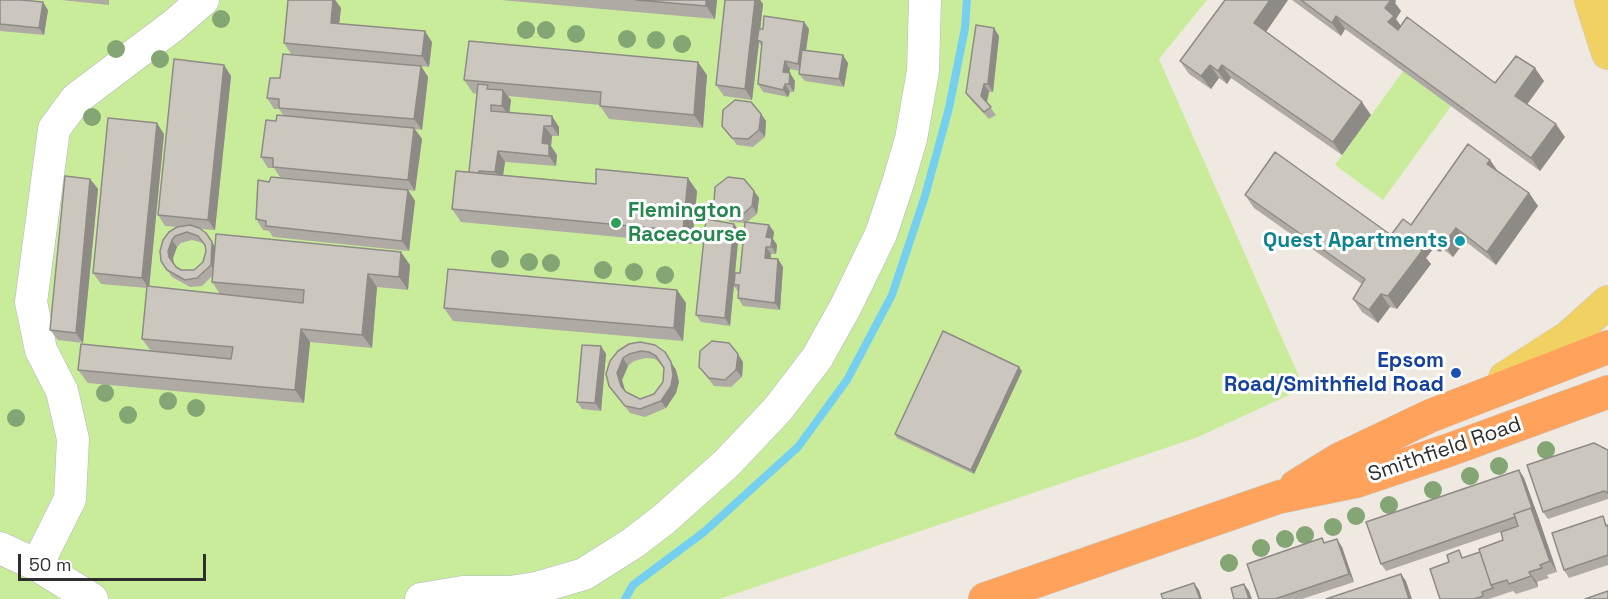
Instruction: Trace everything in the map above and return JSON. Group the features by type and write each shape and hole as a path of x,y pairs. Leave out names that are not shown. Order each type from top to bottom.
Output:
{"highway":[{"name":"Smithfield Road","path":"1279,497 1338,460 1421,420 1472,398 1608,347"},
{"name":"Smithfield Road","path":"986,599 1279,497 1357,481 1608,392"},
{"path":"1383,439 1402,447 1449,450"}],"main road":[{"path":"1591,0 1608,52"},
{"path":"1472,398 1569,337 1608,302"}],"lane":[{"path":"37,566 70,499 73,439 62,391 41,350 31,302 54,129 76,99 174,25 202,0"},
{"path":"420,599 463,592 510,592 536,588 584,574 633,543 663,520 727,463 778,409 817,358 846,306 880,234 911,139 923,71 925,0"},
{"path":"0,548 37,566 92,599"}],"green space":[{"name":"Flemington Racecourse","path":"0,0 1207,0 1159,59 1304,388 1198,437 720,599 0,599"},
{"path":"1403,71 1451,106 1383,200 1335,165"}],"building":[{"path":"0,0 43,2 39,28 0,24"},
{"path":"288,0 333,0 331,23 425,31 422,56 284,43"},
{"path":"636,0 706,0 706,6"},
{"path":"725,0 755,0 745,89 716,85"},
{"path":"1225,0 1270,0 1254,23 1362,102 1333,142 1222,65 1218,71 1210,65 1201,76 1180,61"},
{"path":"1301,0 1391,0 1385,8 1394,16 1388,22 1398,30 1407,17 1495,83 1516,56 1535,68 1515,96 1556,124 1531,158 1336,16 1332,23"},
{"path":"764,16 804,22 798,64 785,61 783,72 790,73 789,84 785,84 783,90 758,84 762,42 757,40 759,29 763,29"},
{"path":"976,25 994,28 988,84 984,84 981,96 991,107 984,112 966,93"},
{"path":"469,41 698,62 694,115 600,106 601,92 464,80"},
{"path":"802,50 843,55 839,79 799,74"},
{"path":"283,54 421,66 414,119 279,108 279,99 267,98 270,78 280,78"},
{"path":"174,59 224,65 208,220 158,215"},
{"path":"478,84 488,85 487,89 503,90 502,106 491,105 491,111 552,116 552,126 544,126 542,143 549,144 549,156 498,151 495,172 469,172"},
{"path":"735,100 751,102 761,114 759,130 748,139 732,138 722,126 723,110"},
{"path":"277,115 414,128 408,180 273,167 273,158 261,157 266,120 276,121"},
{"path":"108,118 157,123 142,278 93,273"},
{"name":"Quest Apartments","path":"1468,144 1490,160 1487,164 1529,193 1487,252 1456,228 1444,244 1433,237 1431,240 1424,236 1416,246 1422,251 1388,296 1381,294 1369,310 1353,299 1365,279 1245,195 1275,152 1391,235 1403,219 1411,225"},
{"path":"596,169 688,178 683,231 452,209 456,171 596,184"},
{"path":"65,176 90,179 76,333 50,330"},
{"path":"271,177 408,190 402,241 266,226 266,221 256,219 258,180 269,182"},
{"path":"728,177 744,179 754,191 752,206 741,216 724,215 714,203 715,187"},
{"path":"706,219 734,224 725,318 696,315"},
{"path":"745,222 769,225 766,237 772,238 771,247 766,247 765,258 778,259 775,303 738,298 739,285 734,285 735,273 740,273"},
{"path":"190,225 199,228 212,242 211,265 197,278 185,280 167,270 161,261 160,251 163,240 177,227","holes":["187,232 198,236 205,245 203,262 194,270 181,270 169,257 168,251 172,240 175,236"]},
{"path":"216,234 401,252 399,277 368,274 362,335 301,329 295,390 78,370 81,344 231,359 233,347 142,339 147,286 303,303 304,290 212,282"},
{"path":"448,269 677,290 674,328 444,308"},
{"path":"943,331 1019,367 971,470 895,434"},
{"path":"712,341 729,343 738,354 736,370 725,380 709,378 699,367 700,351"},
{"path":"640,342 655,345 665,352 671,362 673,375 671,386 661,401 640,409 625,406 609,386 606,374 610,361 618,351 629,344","holes":["649,352 656,356 664,368 663,382 654,394 640,399 626,392 621,386 617,373 623,358 629,354"]},
{"path":"582,345 601,346 595,403 577,402"},
{"path":"1594,443 1608,450 1608,493 1604,491 1543,512 1527,465"},
{"path":"1519,470 1533,511 1531,508 1514,514 1515,517 1381,564 1366,522"},
{"path":"1531,508 1550,561 1540,565 1542,568 1529,572 1531,576 1509,584 1507,580 1491,585 1479,549 1503,540 1501,532 1518,526 1514,514"},
{"path":"1603,516 1606,526 1608,525 1608,555 1564,570 1552,533"},
{"path":"1322,538 1324,543 1337,539 1349,574 1275,599 1259,599 1247,564"},
{"path":"1459,550 1462,558 1480,552 1493,588 1482,592 1483,596 1474,599 1440,599 1430,569 1449,562 1447,555"},
{"path":"1401,574 1409,599 1326,599"},
{"path":"1194,583 1200,599 1163,599 1161,594"},
{"path":"1244,584 1249,599 1234,599 1231,588"},
{"path":"1608,591 1608,599 1585,599"}],"waterway":[{"path":"625,599 633,585 704,532 798,447 847,380 892,295 925,196 949,108 965,28 967,0"}],"place":[{"name":"Flemington Racecourse","path":"616,223"},
{"name":"Quest Apartments","path":"1460,241"},
{"name":"Epsom Road/Smithfield Road","path":"1456,373"}]}
